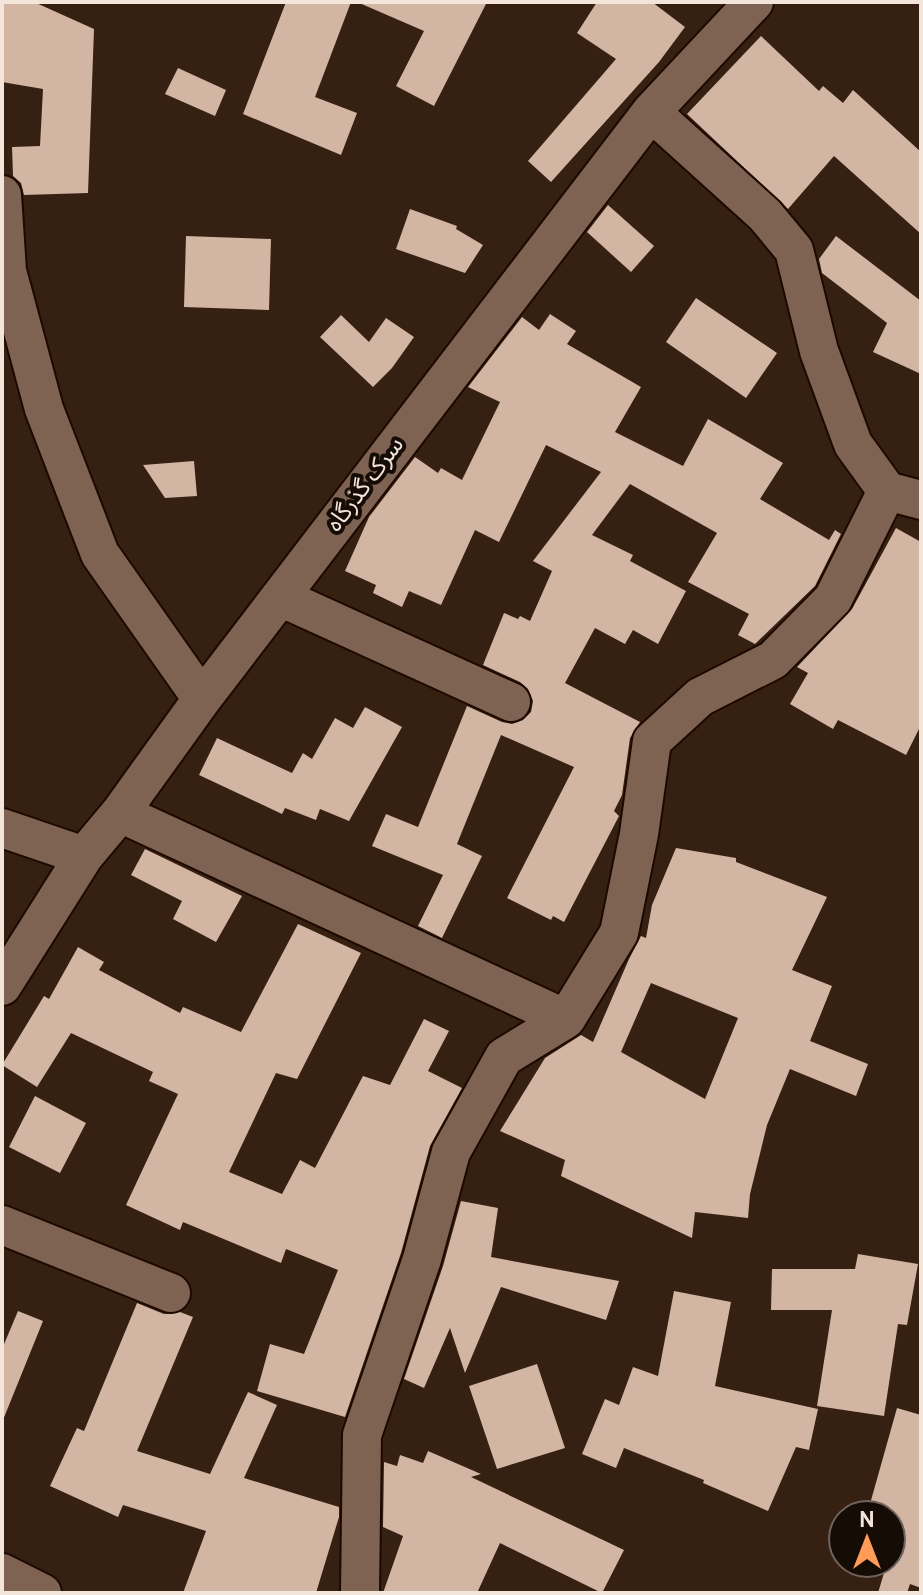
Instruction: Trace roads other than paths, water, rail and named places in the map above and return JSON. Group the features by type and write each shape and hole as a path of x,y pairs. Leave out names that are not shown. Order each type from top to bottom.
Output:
{"street":[{"name":"سرک گذرگاه","path":"2,986 84,856 120,813 202,699 651,112 754,2"},
{"path":"360,1593 362,1435 422,1259 451,1152 504,1057 566,1019 619,933 639,834 652,741 700,697 773,660 833,599 904,496 853,444 819,351 794,250 765,215 651,112"},
{"path":"2,195 7,271 44,409 94,540 100,554 202,699"},
{"path":"280,597 511,702"},
{"path":"120,813 566,1019"},
{"path":"2,828 84,856"},
{"path":"2,1225 171,1293"},
{"path":"2,1573 42,1593"}]}
